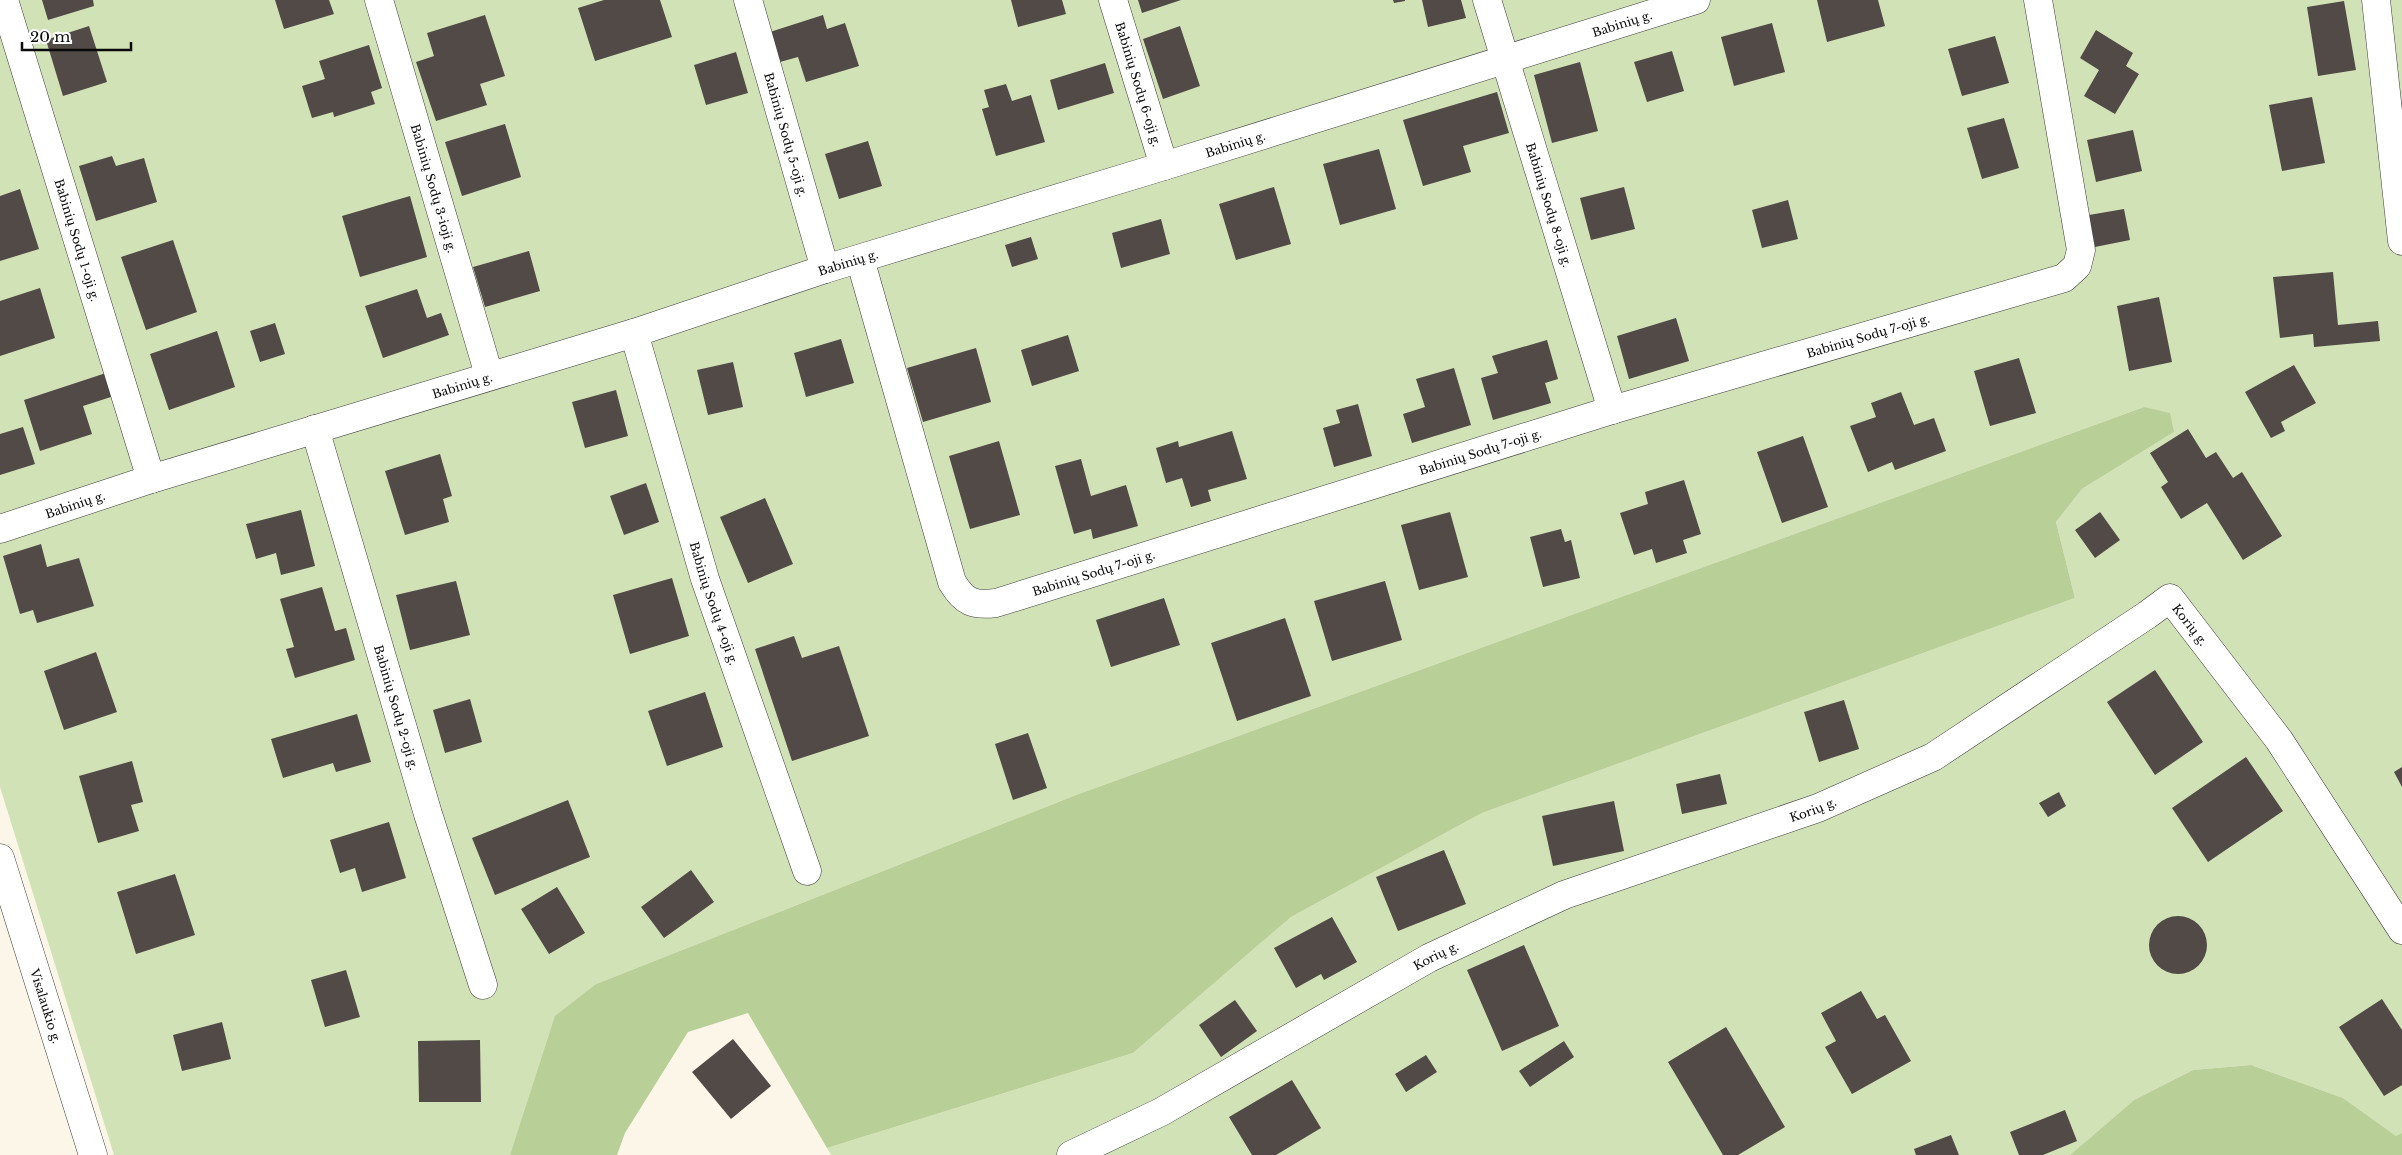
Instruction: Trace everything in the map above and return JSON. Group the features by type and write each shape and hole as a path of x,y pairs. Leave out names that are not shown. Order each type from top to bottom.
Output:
{"street":[{"name":"Babinių Sodų 1-oji g.","path":"4,0 151,479"},
{"name":"Babinių Sodų 3-ioji g.","path":"379,0 489,376"},
{"name":"Babinių Sodų 5-oji g.","path":"748,0 825,269"},
{"name":"Babinių Sodų 6-oji g.","path":"1113,0 1164,166"},
{"name":"Babinių Sodų 8-oji g.","path":"1487,0 1612,410"},
{"name":"Babinių g.","path":"0,529 151,479 634,333 825,269 1505,61 1696,0"},
{"name":"Babinių Sodų 7-oji g.","path":"860,259 952,582 960,594 969,601 981,605 996,603 1612,410 2064,278 2077,266 2081,250 2038,0"},
{"path":"2376,0 2402,242"},
{"name":"Babinių Sodų 4-oji g.","path":"634,333 706,579 807,871"},
{"name":"Babinių Sodų 2-oji g.","path":"315,429 426,804 483,985"},
{"name":"Korių g.","path":"1071,1155 1161,1112 1429,958 1564,895 1818,808 1933,757 2147,616 2170,598 2279,740 2402,930"},
{"name":"Visalaukio g.","path":"0,858 93,1155"}],"green space":[{"path":"0,0 2402,0 2402,1133 2397,1137 2343,1098 2251,1065 2193,1070 2134,1100 2070,1155 831,1155 827,1148 1133,1053 1291,917 1482,813 2075,598 2056,522 2082,489 2174,432 2144,407 1076,795 596,984 519,1129 510,1155 114,1155 0,787"},
{"path":"2144,407 2170,413 2174,432 2082,489 2056,522 2075,598 1482,813 1291,917 1133,1053 827,1148 748,1013 688,1032 625,1133 617,1155 510,1155 555,1016 596,984 1076,795"},
{"path":"2251,1065 2343,1098 2396,1136 2402,1133 2402,1155 2070,1155 2134,1100 2193,1070"}],"building":[{"path":"42,0 93,0 94,6 48,20"},
{"path":"275,0 329,0 334,14 284,29"},
{"path":"604,0 660,0 672,37 595,61 578,8"},
{"path":"1011,0 1062,0 1066,14 1018,27"},
{"path":"1138,0 1181,0 1142,13"},
{"path":"1393,0 1405,0 1405,1 1394,3"},
{"path":"1422,0 1461,0 1466,18 1428,27"},
{"path":"1817,0 1878,0 1885,26 1827,42"},
{"path":"2344,1 2356,70 2318,76 2307,7"},
{"path":"485,15 505,76 480,84 487,105 436,121 416,62 434,56 427,33"},
{"path":"823,15 827,29 845,23 859,66 806,82 798,57 780,62 770,32"},
{"path":"1772,23 1785,72 1734,86 1721,37"},
{"path":"89,26 107,82 63,96 46,40"},
{"path":"1180,26 1200,86 1163,99 1143,39"},
{"path":"2096,30 2133,53 2126,66 2139,74 2115,114 2084,96 2099,70 2080,58"},
{"path":"1995,36 2009,83 1962,96 1948,49"},
{"path":"369,45 382,88 371,92 375,104 334,117 333,112 312,118 302,86 325,79 319,61"},
{"path":"1672,51 1684,91 1647,102 1634,62"},
{"path":"736,52 748,93 706,105 694,65"},
{"path":"1580,62 1598,131 1552,143 1534,75"},
{"path":"1105,63 1114,93 1058,110 1050,80"},
{"path":"1006,84 1012,101 1031,95 1045,142 996,156 982,109 989,107 984,90"},
{"path":"1497,92 1509,133 1463,146 1471,172 1423,186 1403,120"},
{"path":"2312,97 2325,163 2282,171 2269,105"},
{"path":"2004,118 2019,168 1982,179 1967,128"},
{"path":"505,124 521,177 462,196 445,142"},
{"path":"2133,130 2142,171 2096,182 2087,140"},
{"path":"868,141 882,186 839,199 825,154"},
{"path":"1379,149 1396,209 1340,225 1323,164"},
{"path":"112,156 116,166 144,158 157,202 96,221 79,166"},
{"path":"1274,187 1291,244 1236,260 1219,204"},
{"path":"1624,187 1635,229 1591,240 1580,198"},
{"path":"20,189 39,249 0,261 0,196"},
{"path":"410,196 427,257 360,277 342,216"},
{"path":"1788,200 1798,239 1762,248 1752,210"},
{"path":"2124,209 2130,240 2095,247 2089,215"},
{"path":"1161,219 1170,254 1121,268 1112,233"},
{"path":"1031,237 1038,259 1012,267 1005,245"},
{"path":"173,240 197,312 146,330 121,257"},
{"path":"529,251 540,291 485,307 473,267"},
{"path":"2333,272 2338,325 2378,321 2380,341 2314,347 2313,334 2280,338 2273,277"},
{"path":"40,288 55,338 0,356 0,301"},
{"path":"417,289 427,318 441,313 449,335 383,358 365,306"},
{"path":"2159,297 2172,362 2129,371 2117,306"},
{"path":"1676,318 1689,361 1629,379 1617,336"},
{"path":"275,323 285,354 260,362 250,331"},
{"path":"217,331 235,387 169,410 150,354"},
{"path":"1068,335 1079,371 1032,386 1021,350"},
{"path":"841,339 854,383 806,397 794,353"},
{"path":"1547,340 1558,379 1545,383 1551,403 1493,420 1481,378 1498,373 1492,356"},
{"path":"976,348 991,402 923,422 907,368"},
{"path":"2019,358 2036,413 1990,426 1974,371"},
{"path":"733,362 743,407 708,415 697,370"},
{"path":"2294,365 2316,403 2281,422 2285,431 2271,438 2245,392"},
{"path":"1454,368 1471,425 1412,443 1403,414 1425,407 1416,379"},
{"path":"109,372 117,395 83,406 92,434 40,451 24,400"},
{"path":"616,390 628,436 585,448 572,402"},
{"path":"1901,392 1914,425 1934,418 1946,451 1895,470 1892,462 1868,472 1850,426 1876,417 1871,403"},
{"path":"1358,404 1372,456 1334,467 1323,428 1340,423 1336,410"},
{"path":"23,427 35,464 0,475 0,434"},
{"path":"2188,429 2206,458 2216,452 2233,478 2242,472 2282,536 2243,560 2207,503 2181,519 2161,487 2168,482 2150,453"},
{"path":"1232,431 1247,479 1208,490 1211,501 1191,507 1182,478 1166,483 1156,448 1178,441 1179,447"},
{"path":"1803,436 1828,507 1782,523 1757,452"},
{"path":"999,441 1020,515 970,529 949,456"},
{"path":"440,454 452,496 443,499 449,522 405,535 385,471"},
{"path":"1081,459 1091,496 1126,485 1138,526 1093,539 1091,529 1074,534 1055,466"},
{"path":"1684,480 1701,534 1683,540 1687,553 1656,563 1652,549 1634,555 1620,513 1648,504 1645,492"},
{"path":"646,483 659,522 624,535 610,496"},
{"path":"765,498 793,564 748,583 720,517"},
{"path":"301,510 315,566 281,575 276,553 256,559 246,524"},
{"path":"1450,512 1468,577 1419,590 1401,525"},
{"path":"2100,512 2120,540 2095,558 2075,530"},
{"path":"1561,529 1565,542 1571,540 1580,578 1543,587 1530,537"},
{"path":"41,544 47,567 79,558 94,606 37,623 33,610 20,614 3,556"},
{"path":"672,578 689,636 630,654 613,595"},
{"path":"456,581 470,635 410,650 396,595"},
{"path":"1385,581 1402,640 1332,661 1314,601"},
{"path":"322,587 335,631 346,628 355,660 295,678 286,649 294,647 280,599"},
{"path":"1164,598 1180,645 1111,667 1096,620"},
{"path":"1285,618 1311,696 1237,721 1211,643"},
{"path":"794,636 802,658 839,646 869,736 792,761 755,649"},
{"path":"96,652 117,712 64,730 44,671"},
{"path":"2155,670 2203,742 2155,775 2107,702"},
{"path":"705,692 723,747 667,766 648,711"},
{"path":"470,699 482,742 445,753 433,710"},
{"path":"1844,700 1859,749 1819,762 1804,712"},
{"path":"357,714 371,762 336,772 333,763 283,778 271,739"},
{"path":"1028,733 1047,788 1013,800 995,744"},
{"path":"2246,757 2283,811 2208,862 2172,808"},
{"path":"132,761 143,802 131,805 139,831 98,843 79,776"},
{"path":"2402,767 2402,787 2394,772"},
{"path":"1720,774 1727,804 1682,814 1676,784"},
{"path":"2059,792 2066,806 2048,817 2039,803"},
{"path":"568,800 590,857 495,895 472,838"},
{"path":"1614,801 1624,851 1553,866 1542,816"},
{"path":"389,822 406,878 362,892 355,868 340,873 330,840"},
{"path":"1444,850 1466,904 1398,931 1376,877"},
{"path":"691,870 714,902 664,938 641,907"},
{"path":"175,874 195,935 136,954 117,892"},
{"path":"557,887 585,933 549,954 521,909"},
{"path":"2178,916 2189,918 2202,929 2207,945 2205,956 2194,969 2178,974 2167,972 2154,961 2149,945 2151,934 2162,921"},
{"path":"1332,917 1357,962 1324,980 1321,974 1296,988 1274,948"},
{"path":"1524,945 1559,1026 1502,1051 1467,970"},
{"path":"346,970 360,1017 325,1027 311,980"},
{"path":"1861,991 1877,1019 1885,1015 1911,1061 1852,1094 1825,1047 1836,1041 1821,1013"},
{"path":"2382,999 2402,1030 2402,1085 2384,1096 2339,1027"},
{"path":"1235,1000 1257,1031 1221,1057 1199,1025"},
{"path":"222,1022 231,1059 182,1071 173,1035"},
{"path":"1726,1027 1785,1127 1738,1155 1723,1155 1668,1062"},
{"path":"733,1039 771,1086 731,1119 692,1072"},
{"path":"480,1040 481,1102 419,1102 418,1041"},
{"path":"1564,1041 1574,1057 1530,1087 1519,1071"},
{"path":"1426,1055 1437,1072 1406,1092 1395,1074"},
{"path":"1292,1080 1321,1128 1276,1155 1252,1155 1229,1117"},
{"path":"2065,1110 2077,1141 2043,1155 2019,1155 2010,1132"},
{"path":"1951,1135 1959,1155 1916,1155 1914,1149"}]}
